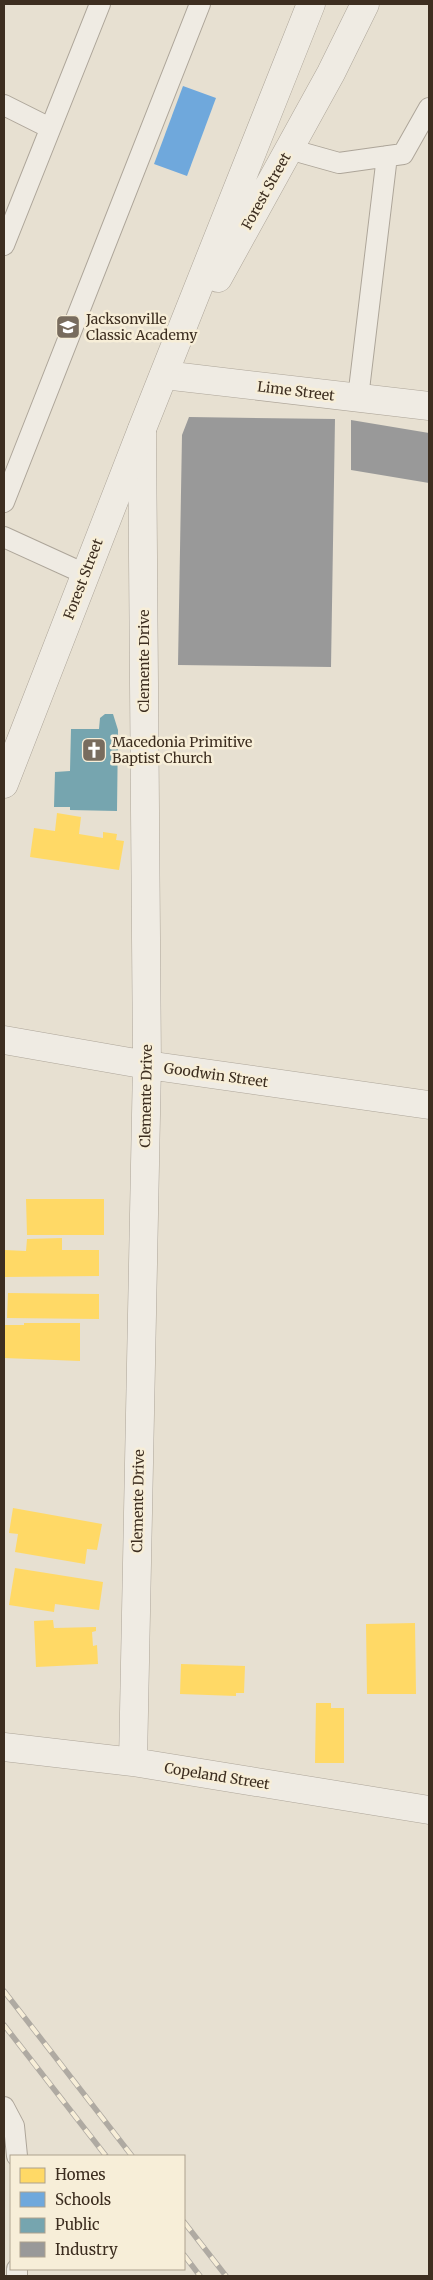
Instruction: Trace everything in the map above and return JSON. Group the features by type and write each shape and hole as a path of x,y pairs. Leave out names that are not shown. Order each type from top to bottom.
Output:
{"street":[{"name":"Forest Street","path":"4,784 142,429 311,4"},
{"name":"Forest Street","path":"164,376 331,73 365,4"},
{"name":"Lime Street","path":"164,376 429,406"},
{"name":"Clemente Drive","path":"134,1762 147,1065 142,429"},
{"name":"Goodwin Street","path":"4,1040 147,1065 429,1105"},
{"name":"Copeland Street","path":"4,1747 134,1762 429,1810"}],"lane":[{"path":"4,245 100,4"},
{"path":"4,502 200,4"},
{"path":"4,105 50,128"},
{"path":"289,149 339,163 402,154 429,108"},
{"path":"358,398 387,156"},
{"path":"4,537 85,574"},
{"path":"4,2107 14,2126 17,2155"}],"building: Homes":[{"path":"57,813 81,817 79,834 103,838 103,832 117,834 116,840 124,841 119,870 30,857 34,828 55,831"},
{"path":"26,1199 104,1199 104,1235 27,1235"},
{"path":"62,1238 62,1250 99,1250 99,1276 5,1277 5,1250 26,1251 27,1239"},
{"path":"8,1293 99,1294 99,1319 7,1318"},
{"path":"24,1323 80,1323 80,1361 4,1358 4,1325 24,1325"},
{"path":"13,1508 102,1524 97,1550 87,1549 85,1564 15,1552 18,1534 9,1533"},
{"path":"15,1568 103,1582 99,1610 55,1604 54,1612 9,1605"},
{"path":"53,1620 54,1628 96,1627 96,1631 92,1632 93,1646 97,1645 98,1664 36,1667 34,1621"},
{"path":"415,1623 416,1694 367,1694 366,1624"},
{"path":"181,1664 245,1666 244,1693 236,1693 236,1696 180,1694"},
{"path":"316,1703 331,1703 331,1708 344,1708 344,1763 315,1763"}],"building: Schools":[{"path":"183,86 216,98 187,176 154,164"}],"building: Public":[{"name":"Macedonia Primitive Baptist Church","path":"105,714 113,714 118,730 117,811 70,810 70,807 54,807 55,772 70,771 71,729 99,729 100,718"}],"building: Industry":[{"path":"189,417 335,419 331,667 178,665 182,435"},
{"path":"351,420 429,433 429,483 351,470"}],"railway":[{"path":"4,1991 131,2155"},
{"path":"4,2025 105,2155"},
{"path":"185,2223 226,2276"},
{"path":"185,2256 200,2276"}],"place":[{"name":"Jacksonville Classic Academy","path":"68,327"},
{"name":"Macedonia Primitive Baptist Church","path":"94,750"}]}
